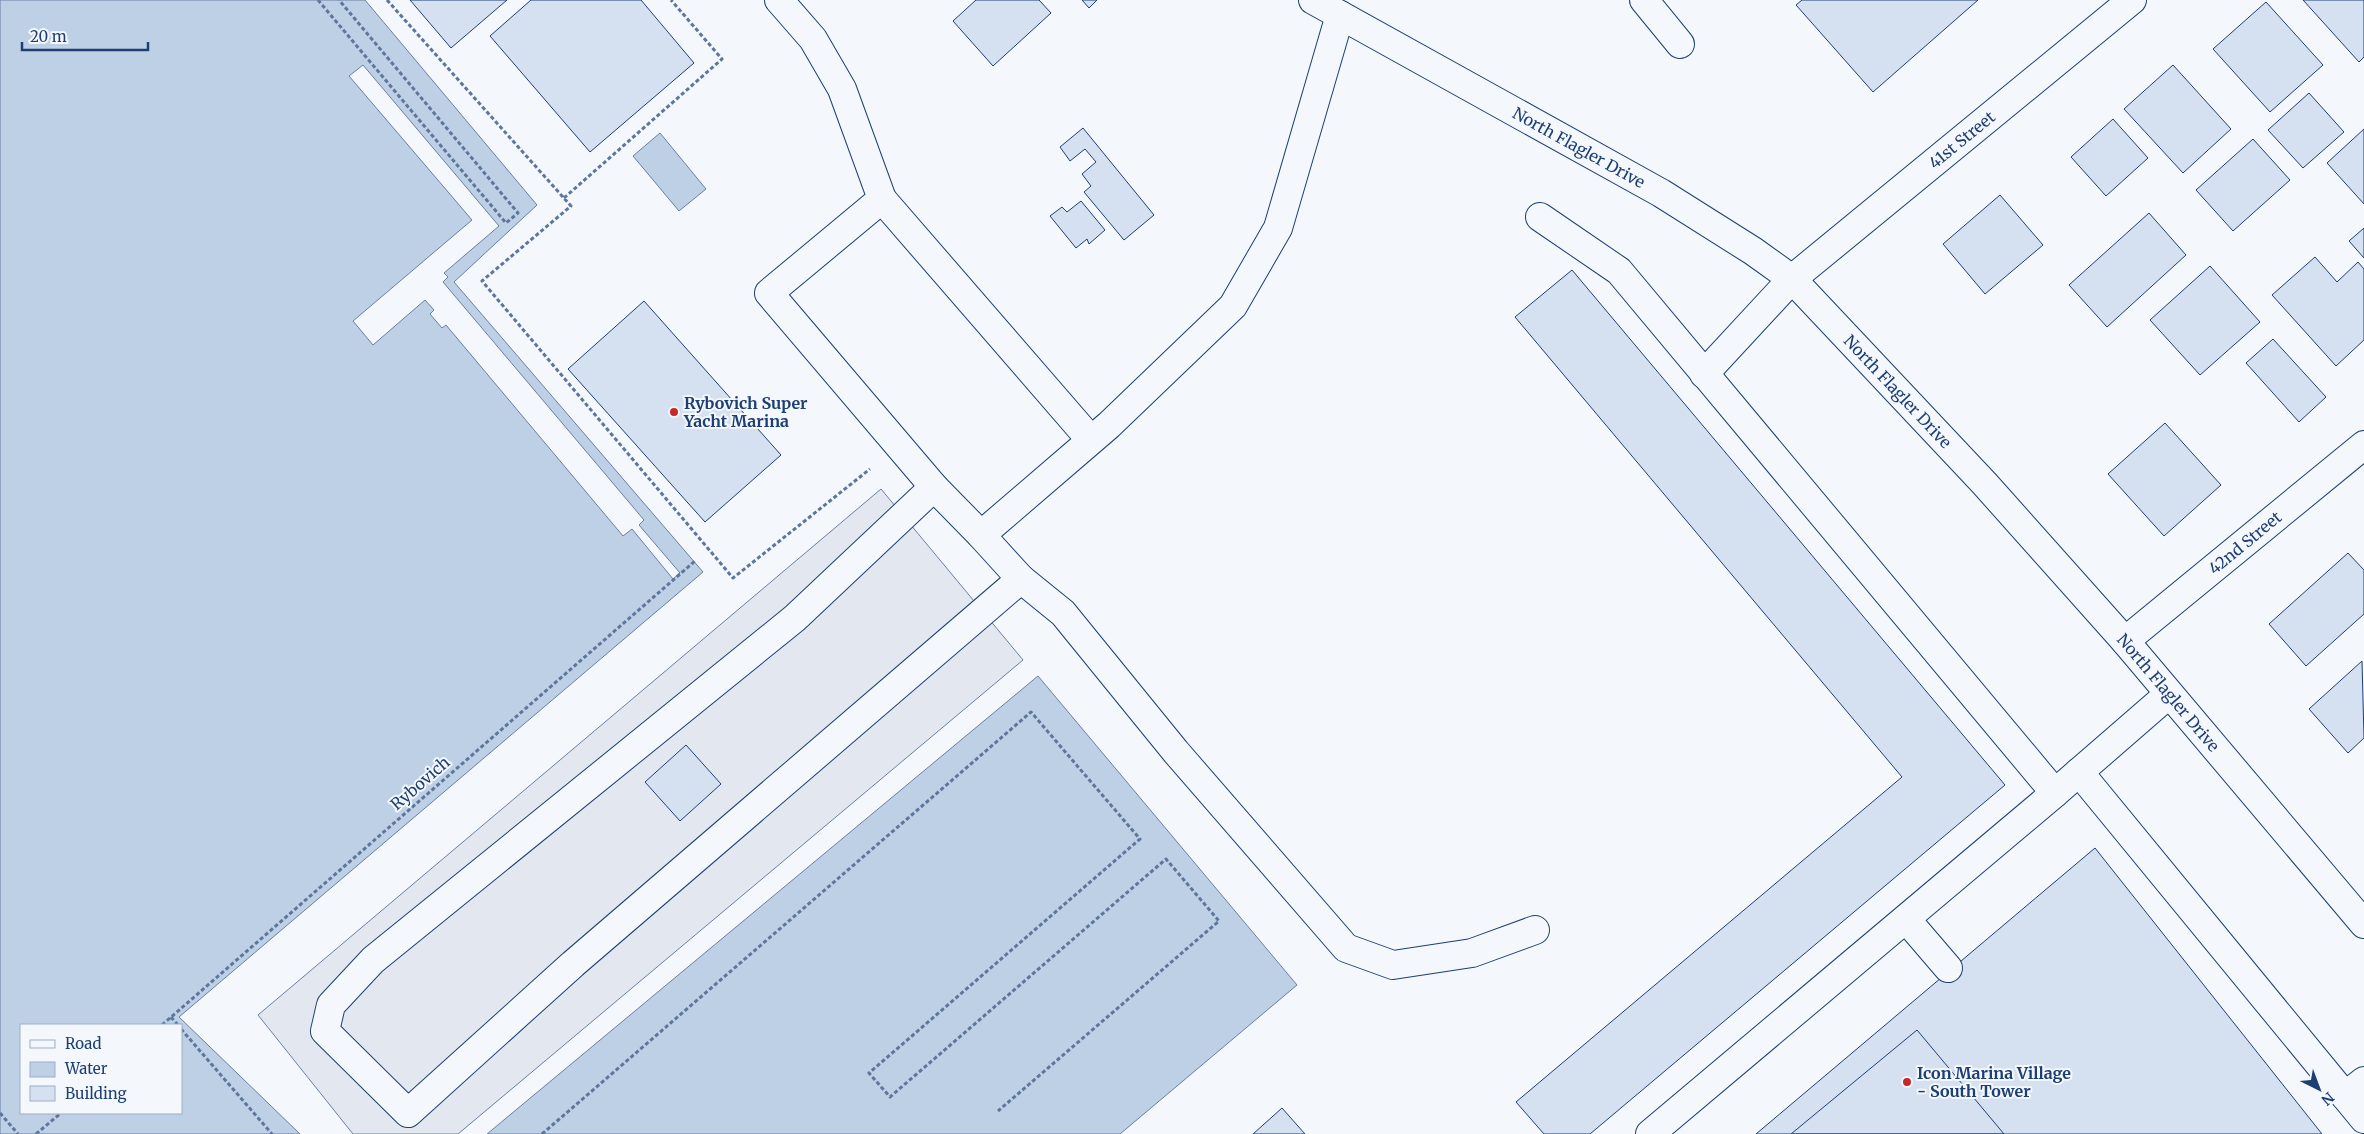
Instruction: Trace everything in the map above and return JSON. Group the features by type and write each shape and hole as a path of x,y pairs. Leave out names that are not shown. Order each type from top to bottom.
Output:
{"street":[{"path":"779,0 813,39 842,89 882,199 1090,439"},
{"path":"1644,0 1680,44"},
{"name":"41st Street","path":"1704,374 1792,279 2132,0"},
{"path":"982,535 1090,439 1109,425 1233,306 1278,228 1327,5"},
{"name":"North Flagler Drive","path":"1327,5 1661,193 1753,251 1792,279 1986,484 2125,641 2364,924"},
{"path":"882,199 769,293 934,487 982,535 1021,579 1063,613 1176,752 1346,948 1393,966 1472,953 1535,930"},
{"path":"1540,217 1618,271 2055,793"},
{"name":"42nd Street","path":"2125,641 2364,445"},
{"path":"934,487 795,618 373,960 331,1005 325,1031 408,1113 573,964 1021,579"},
{"path":"1650,1134 2055,793 2169,694"},
{"path":"2079,772 2355,1088 2364,1119"},
{"path":"1906,919 1948,968"}],"path":[{"path":"318,0 506,222 518,212 339,0"},
{"path":"388,0 570,206 482,281 733,578 877,463"},
{"path":"564,198 722,60 671,0"},
{"name":"Rybovich","path":"163,1024 695,561"},
{"path":"542,1134 1031,712 1140,839 869,1073 890,1097 1166,859 1219,921 998,1111"},
{"path":"171,1017 177,1024"},
{"path":"182,1030 272,1134"},
{"path":"0,1113 18,1134"},
{"path":"36,1134 60,1114"}],"shaded area":[{"path":"881,489 1023,660 458,1134 353,1134 258,1015"}],"water":[{"path":"0,0 365,0 537,205 454,282 703,572 179,1017 300,1134 0,1134"},
{"path":"660,133 706,189 679,211 633,156"},
{"path":"1038,676 1297,985 1120,1134 487,1134"}],"pier":[{"path":"363,65 499,226 444,273 448,277 443,282 644,520 639,525 680,573 673,579 632,529 623,536 446,325 442,328 430,314 434,310 425,300 373,345 353,321 472,220 349,76"}],"building":[{"path":"410,0 507,0 451,48"},
{"path":"531,0 641,0 694,63 590,152 490,36"},
{"path":"976,0 1039,0 1051,13 993,66 953,21"},
{"path":"1082,0 1097,0 1089,8"},
{"path":"1802,0 1978,0 1873,92 1796,5"},
{"path":"2303,0 2364,0 2364,57 2359,62"},
{"path":"2266,2 2323,65 2270,112 2213,49"},
{"path":"2173,65 2231,129 2183,173 2124,109"},
{"path":"2309,93 2344,132 2303,168 2268,130"},
{"path":"2113,119 2148,158 2106,196 2071,157"},
{"path":"1083,128 1154,215 1124,240 1084,192 1091,186 1082,174 1096,162 1085,149 1070,161 1060,147"},
{"path":"2364,129 2364,204 2327,163"},
{"path":"2253,139 2290,180 2233,231 2196,190"},
{"path":"2000,195 2043,245 1985,294 1943,244"},
{"path":"1081,201 1105,230 1089,244 1087,239 1076,248 1050,216 1062,207 1067,212"},
{"path":"2149,213 2186,255 2107,327 2069,285"},
{"path":"2364,228 2364,258 2349,241"},
{"path":"2315,257 2337,282 2358,262 2364,269 2364,340 2336,366 2272,295"},
{"path":"2210,266 2260,322 2200,375 2150,320"},
{"path":"1572,270 2005,785 1590,1134 1544,1134 1516,1102 1902,777 1515,317"},
{"name":"Rybovich Super Yacht Marina","path":"644,301 781,455 705,522 568,369"},
{"path":"2273,339 2326,397 2299,422 2246,363"},
{"path":"2165,423 2221,485 2164,536 2108,474"},
{"path":"2348,553 2364,570 2364,614 2306,666 2269,624"},
{"path":"2362,661 2364,738 2348,753 2309,709"},
{"path":"686,745 721,784 680,821 645,782"},
{"path":"2095,848 2322,1134 1756,1134"},
{"name":"Icon Marina Village - South Tower","path":"1917,1030 2004,1134 1791,1134"},
{"path":"1282,1108 1305,1134 1253,1134"}],"place":[{"name":"Rybovich Super Yacht Marina","path":"674,412"},
{"name":"Icon Marina Village - South Tower","path":"1907,1082"}]}
